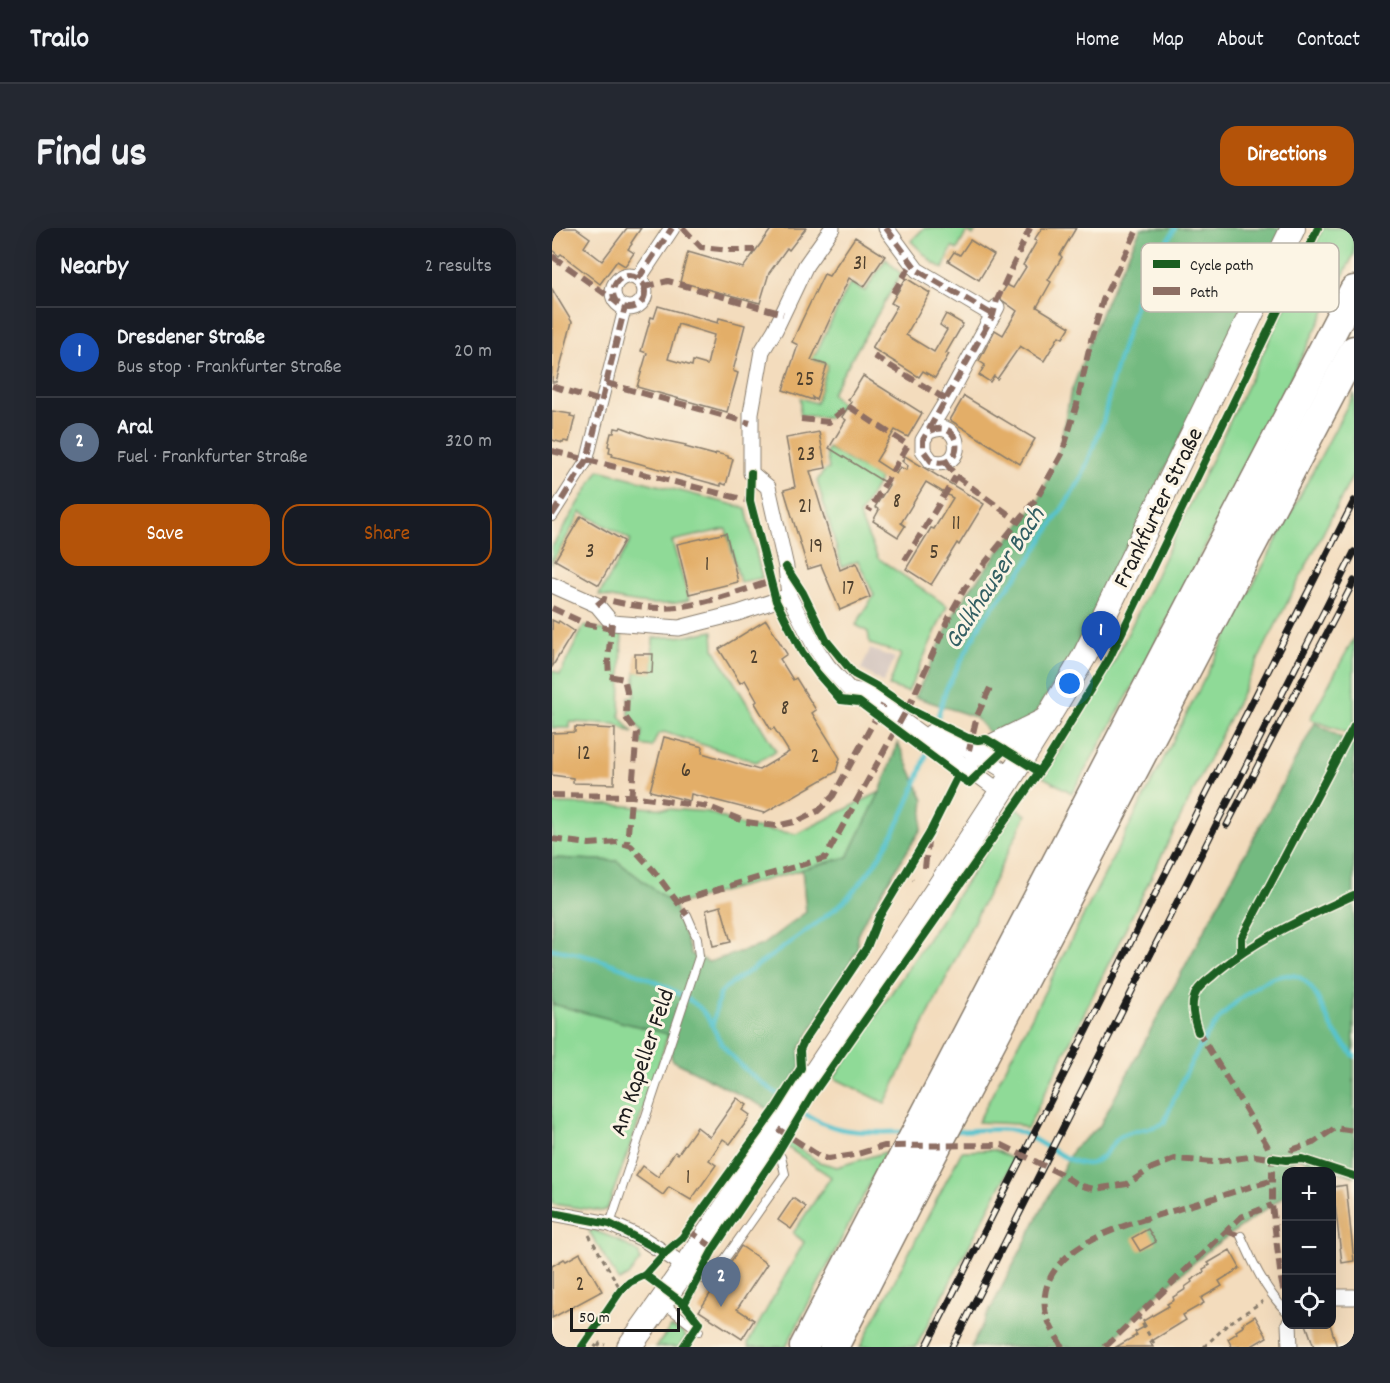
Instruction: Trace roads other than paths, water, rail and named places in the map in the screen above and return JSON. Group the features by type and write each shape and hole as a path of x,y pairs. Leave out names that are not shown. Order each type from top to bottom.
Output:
{"highway":[{"path":"834,1347 913,1163 944,1079 1354,290"},
{"path":"804,1347 913,1163 973,1078 1354,350"}],"main road":[{"name":"Frankfurter Straße","path":"1286,243 1293,228"},
{"name":"Frankfurter Straße","path":"629,1347 661,1302 695,1272 784,1119 1048,719 1085,655 1252,312"},
{"path":"967,754 1048,719"}],"street":[{"path":"638,279 672,228"},
{"path":"832,228 806,266 775,330 762,351 751,413 751,473 768,487 786,567 789,596 815,647 828,666 849,689 864,692 901,718 967,754 1007,784"},
{"path":"886,228 917,270 995,311 930,431"},
{"path":"629,276 638,279 642,282 645,291 642,302 634,307 625,307 614,296 616,283 629,276"},
{"path":"552,515 586,460 625,307"},
{"path":"552,585 597,605 612,623 679,628 738,613 789,596"},
{"path":"552,1213 610,1224 643,1239 695,1272"},
{"path":"1336,1298 1354,1297"},
{"path":"1288,1329 1290,1347"}],"lane":[{"name":"Am Kapeller Feld","path":"610,1224 699,957 697,939 687,915"},
{"path":"695,1272 710,1280 785,1173 781,1157"},
{"path":"1241,1236 1256,1270 1282,1305"},
{"path":"661,1302 699,1331"}],"waterway":[{"name":"Galkhauser Bach","path":"1167,243 1175,228"},
{"name":"Galkhauser Bach","path":"934,729 946,689 984,618 1028,562 1081,479 1103,422 1113,378 1141,289"},
{"name":"Galkhauser Bach","path":"713,1024 719,996 725,988 822,919 844,901 862,881 898,825 916,785 930,743"},
{"path":"552,949 598,959 656,982 690,1000 704,1013 722,1044 736,1061 788,1101"},
{"path":"956,1131 996,1129 1017,1131 1066,1158 1085,1164 1093,1163 1101,1158 1120,1137 1164,1123 1185,1074 1212,1028 1251,990 1275,977 1288,975 1305,981 1315,993 1334,1031 1354,1056"},
{"path":"799,1110 826,1124 850,1131 906,1132"}],"railway":[{"path":"926,1347 1354,501"},
{"path":"952,1347 1354,552"},
{"path":"1227,825 1354,581"}],"place":[{"name":"Dresdener Straße","path":"1101,661"},
{"name":"Aral","path":"721,1307"}]}
